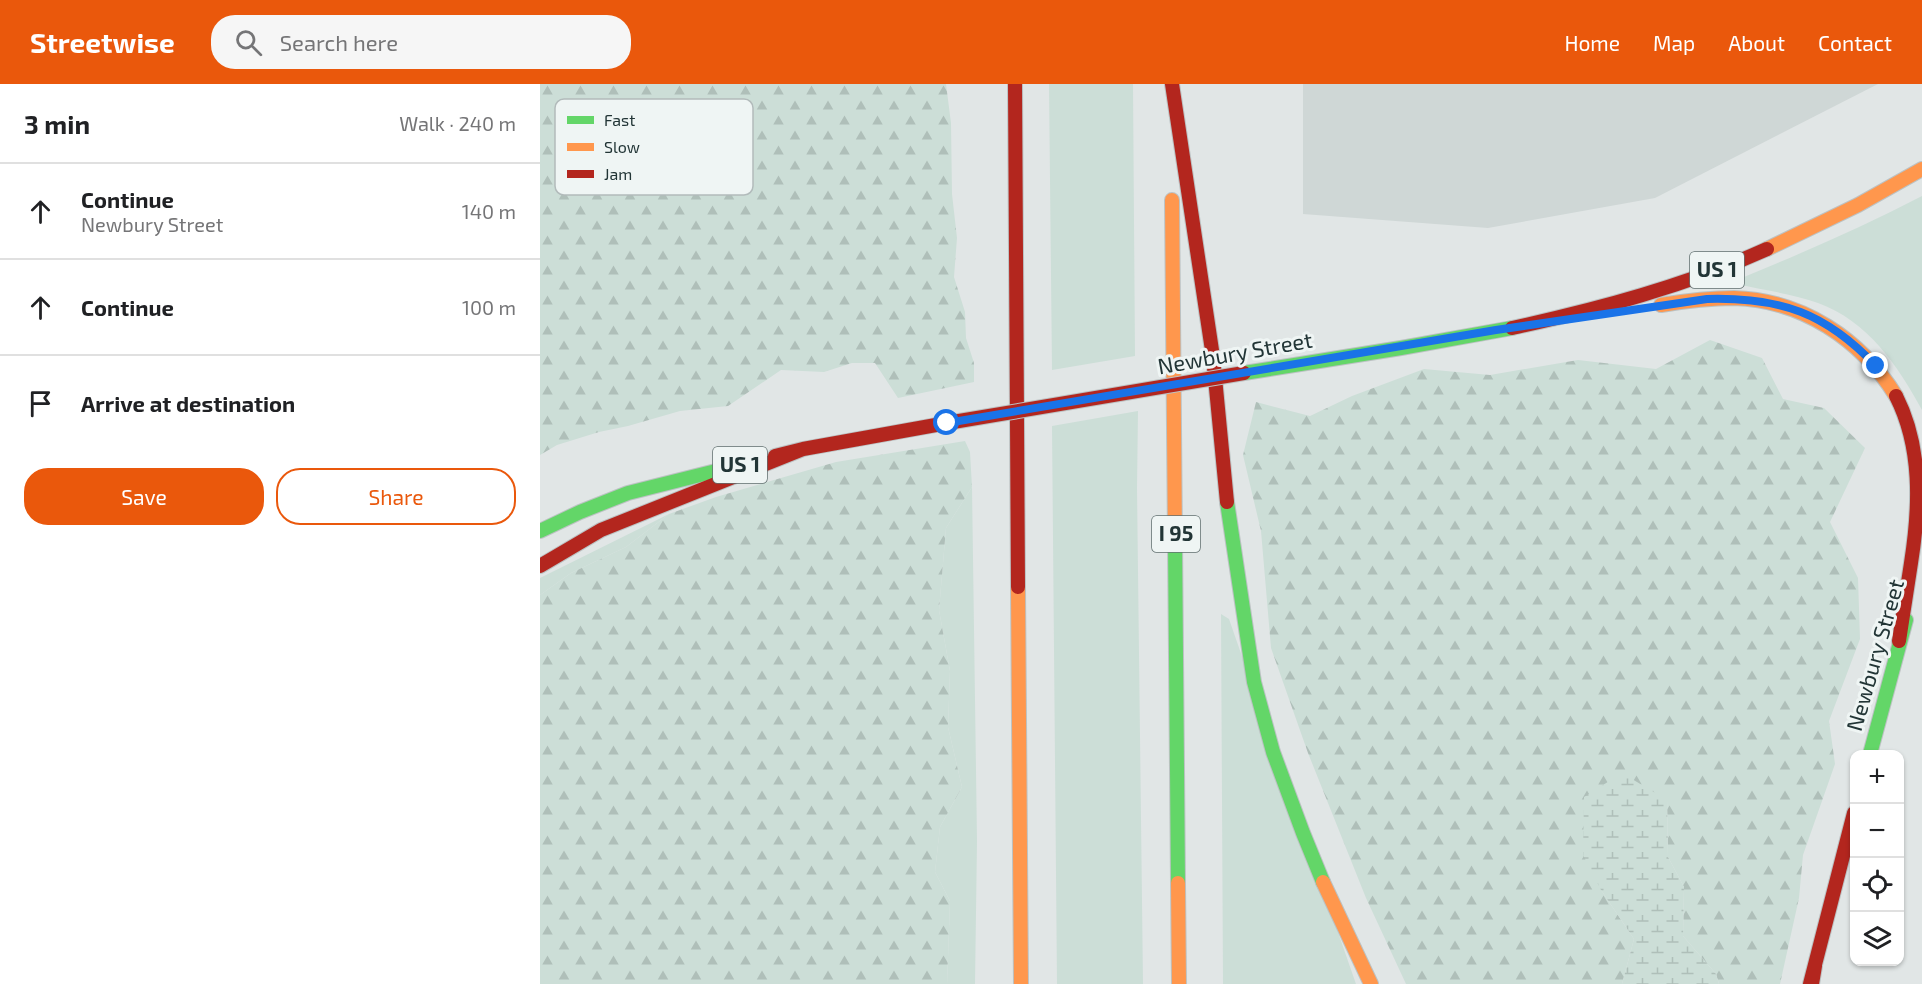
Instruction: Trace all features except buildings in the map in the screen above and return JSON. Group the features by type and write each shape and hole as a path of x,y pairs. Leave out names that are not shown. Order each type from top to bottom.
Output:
{"main road":[{"path":"1015,84 1021,984"},
{"path":"1171,84 1172,168"},
{"path":"1171,84 1213,357 1229,519 1254,682 1273,752 1299,822 1324,884 1371,984"},
{"name":"Newbury Street","path":"540,531 628,493 803,449 1496,330 1604,306 1703,275 1794,237 1845,212 1922,169"},
{"name":"I 95","path":"1172,192 1179,984"},
{"path":"1496,330 1682,302 1734,298 1760,300 1786,306 1810,315 1834,328 1856,345 1892,387 1905,411 1914,435 1919,461 1920,489 1899,641"},
{"path":"540,566 602,530 803,449"},
{"name":"Newbury Street","path":"1871,750 1899,641 1922,567"},
{"path":"1811,984 1850,829"}],"shaded area":[{"path":"1303,84 1878,84 1655,198 1488,228 1303,214"}],"green space":[{"path":"540,84 946,84 951,123 952,194 957,238 954,277 965,312 966,338 974,363 974,382 898,398 875,363 852,363 824,372 781,370 728,406 680,411 599,432 557,445 540,455"},
{"path":"1049,84 1133,84 1135,356 1052,370"},
{"path":"1922,196 1922,410 1892,362 1867,333 1852,321 1836,311 1809,300 1737,284 1738,280 1744,277"},
{"path":"1710,340 1762,358 1783,399 1824,408 1865,448 1830,522 1858,578 1860,639 1829,721 1835,764 1803,855 1799,898 1780,984 1719,984 1716,974 1683,936 1684,887 1668,857 1667,800 1601,890 1634,939 1622,984 1406,984 1366,898 1308,753 1271,648 1261,531 1243,455 1256,402 1310,416 1352,396 1424,369 1490,375 1578,360 1656,369"},
{"path":"1138,411 1143,984 1057,984 1052,426"},
{"path":"965,441 970,452 972,487 946,528 939,610 950,671 948,727 962,787 940,827 935,872 950,901 947,984 540,984 540,595 571,573 626,547 669,514 716,497 836,462"},
{"path":"972,487 977,841 975,984 947,984 950,901 935,872 940,827 962,787 948,727 950,671 939,610 946,528"},
{"path":"669,514 626,547 571,573 540,595 540,578"},
{"path":"1221,614 1229,619 1356,984 1223,984"},
{"path":"1622,773 1667,800 1668,857 1684,887 1683,936 1716,974 1719,984 1622,984 1634,939 1601,890 1583,855 1584,797"}],"traffic: fast":[{"path":"1244,373 1512,328"},
{"path":"540,531 628,493 728,468"},
{"path":"1227,502 1254,682 1273,752 1323,882"},
{"path":"1175,541 1178,883"},
{"path":"1871,750 1906,620"}],"traffic: slow":[{"path":"1767,249 1858,205 1922,169"},
{"path":"1172,200 1175,541"},
{"path":"1661,305 1734,298 1759,300 1783,306 1827,326 1847,340 1882,376 1896,396"},
{"path":"1018,587 1021,984"},
{"path":"1323,882 1371,984"},
{"path":"1178,883 1179,984"}],"traffic: jam":[{"path":"1015,84 1018,587"},
{"path":"1172,84 1213,357 1227,502"},
{"path":"1512,328 1641,295 1705,274 1767,249"},
{"path":"947,423 1244,373"},
{"path":"1896,396 1911,436 1917,477 1914,542 1899,641"},
{"path":"775,456 947,423"},
{"path":"540,566 601,530 803,449"},
{"path":"1810,984 1850,829"},
{"path":"1812,984 1815,966"}],"route":[{"path":"947,423 1496,330 1707,299 1760,300 1810,315 1834,328 1856,345 1876,366"}]}
